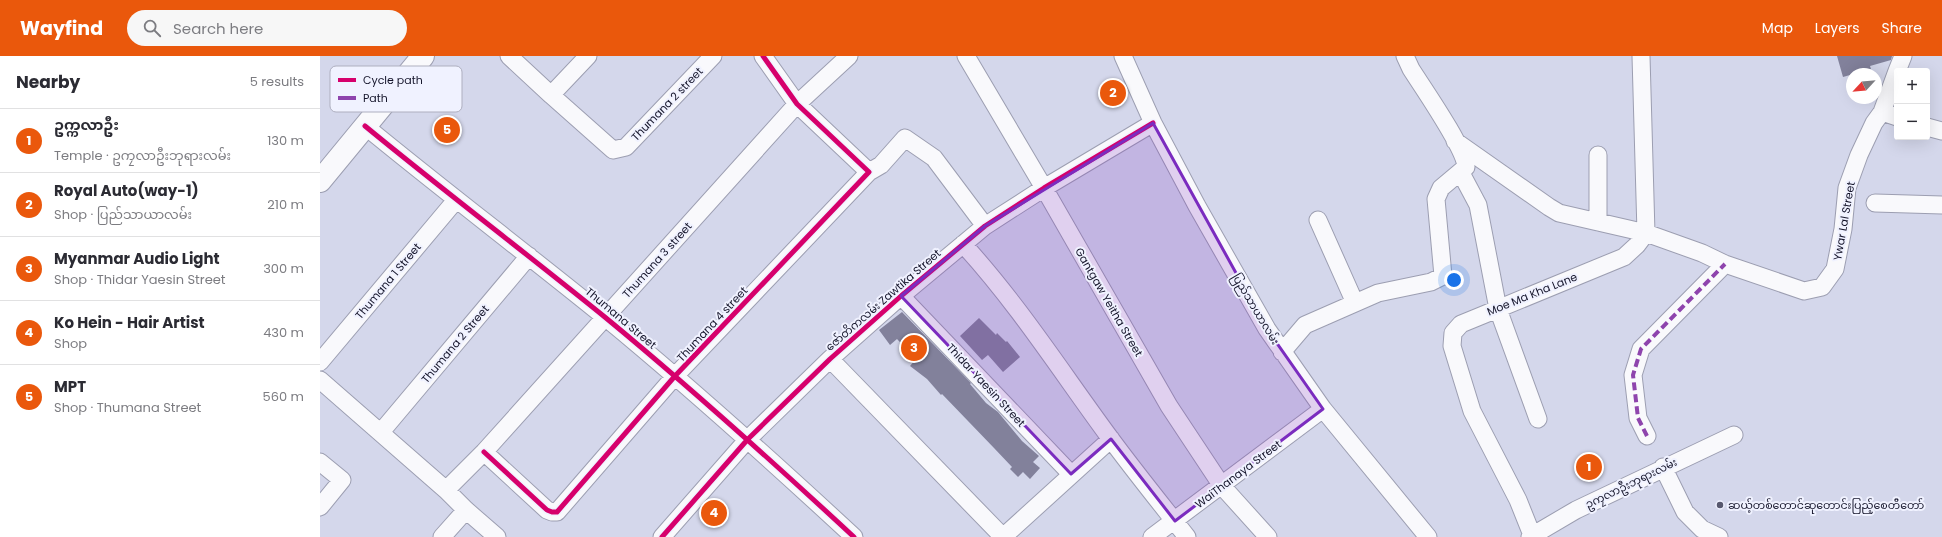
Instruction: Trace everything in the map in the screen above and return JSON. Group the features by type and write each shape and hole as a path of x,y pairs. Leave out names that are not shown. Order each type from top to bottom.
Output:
{"main road":[{"path":"415,66 423,56"},
{"path":"320,181 377,112"}],"street":[{"path":"509,56 551,95 588,56"},
{"name":"Thumana 2 street","path":"551,95 613,150 620,149 626,147 714,56"},
{"path":"763,56 797,104 869,172"},
{"name":"Thumana 3 street","path":"446,490 484,452 606,318 797,104 849,56"},
{"name":"Gantgaw Yeitha Street","path":"966,56 1044,188 1169,406 1222,486 1268,537"},
{"name":"ပြည်သာယာလမ်း","path":"1123,56 1153,123 1247,295 1282,352 1323,409 1428,537"},
{"path":"1282,352 1306,325 1378,293 1396,288 1431,282 1443,276 1436,199 1441,188 1461,173 1466,167 1455,141 1410,69 1405,56"},
{"path":"1641,56 1646,233"},
{"name":"Ywar Lal Street","path":"1898,68 1903,56"},
{"name":"Ywar Lal Street","path":"1725,264 1804,291 1822,287 1835,269 1843,229 1847,188 1859,155 1874,123 1890,115 1894,90"},
{"name":"ဇော်တိကလမ်း Zawtika Street","path":"668,535 748,439 830,360 901,296 985,226 1044,188 1153,123"},
{"name":"Thumana Street","path":"365,126 606,318 748,439 854,537"},
{"path":"1930,128 1942,131"},
{"name":"Thumana 4 street","path":"484,452 547,510 556,512 675,376 869,172 881,165 905,138 934,158 985,226"},
{"path":"1455,141 1549,208 1559,213 1646,233 1702,253 1725,264 1641,349 1633,375 1638,418 1647,436"},
{"path":"1598,155 1598,222"},
{"path":"1461,173 1478,205 1498,310 1538,419"},
{"name":"Thumana 1 Street","path":"320,362 456,200"},
{"path":"1875,203 1942,205"},
{"path":"1318,220 1355,303"},
{"name":"Moe Ma Kha Lane","path":"1531,536 1518,500 1472,410 1452,346 1452,333 1461,324 1624,257 1637,246 1646,233"},
{"path":"963,244 986,268 1111,439 1187,537"},
{"name":"Thumana 2 Street","path":"381,432 529,256"},
{"name":"Thidar Yaesin Street","path":"901,296 1071,474"},
{"path":"830,360 1003,537 1111,439"},
{"path":"320,380 381,432 497,537"},
{"name":"WaiThanaya Street","path":"1152,537 1323,409"},
{"name":"ဥကၠလာဦးဘုရားလမ်း","path":"1531,536 1564,516 1663,467 1734,435"},
{"path":"320,462 342,480 320,507"},
{"path":"1663,467 1685,512 1702,529 1719,537"},
{"path":"442,537 466,510"}],"highlighted area":[{"path":"1153,123 1267,329 1323,409 1175,521 1111,439 1071,474 901,296 985,226"}],"building":[{"path":"1837,56 1892,56 1891,60 1870,66 1871,68 1846,68 1846,76 1843,77"},
{"path":"902,312 971,383 970,384 986,403 998,412 1022,441 1039,456 1033,462 1040,468 1030,479 1023,472 1018,477 1010,469 1012,467 942,394 941,395 927,379 910,366 916,359 897,339 890,345 879,330"},
{"path":"979,318 996,335 997,333 1006,342 1007,341 1020,357 1003,372 988,355 982,360 960,336"}],"marked path":[{"path":"1647,436 1638,418 1633,375 1641,349 1725,264"}],"cycle path":[{"path":"484,452 547,510 557,512 675,376 869,172 797,104 763,56"},
{"path":"662,537 748,439 830,359 901,296 985,226 1044,188 1153,123"},
{"path":"365,126 638,344 732,426 854,537"}],"place":[{"name":"Royal Auto(way-1)","path":"1113,93"},
{"name":"MPT","path":"447,130"},
{"name":"Myanmar Audio Light","path":"914,348"},
{"name":"ဥက္ကလာဦး","path":"1589,467"},
{"name":"ဆယ့်တစ်တောင်ဆုတောင်းပြည့်စေတီတော်","path":"1720,505"},
{"name":"Ko Hein - Hair Artist","path":"714,513"}]}
